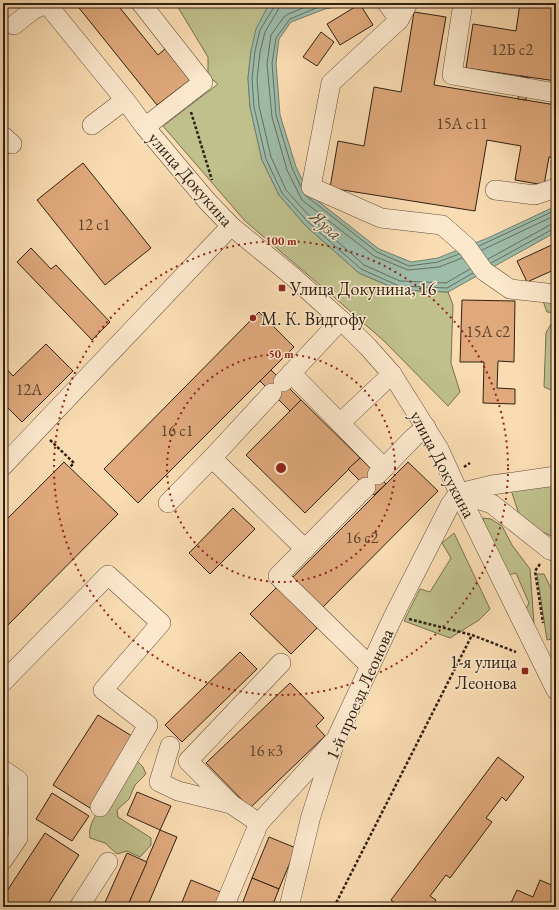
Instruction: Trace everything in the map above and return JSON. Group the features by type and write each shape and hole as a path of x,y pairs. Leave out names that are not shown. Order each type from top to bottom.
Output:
{"street":[{"path":"14,25 34,10 47,3"},
{"name":"улица Докукина","path":"47,3 145,127 207,201 231,226 291,275 341,320 392,374 439,449 459,493 556,690"},
{"path":"141,3 202,82 145,127"},
{"path":"387,3 399,20"},
{"path":"408,3 399,20 331,83 311,187 381,218 442,225 467,246 484,272 510,289 556,294"},
{"path":"463,3 452,75 556,93"},
{"path":"92,125 125,100"},
{"path":"495,190 535,195 556,188"},
{"path":"3,466 231,226"},
{"path":"168,503 341,320"},
{"path":"340,423 392,374"},
{"path":"282,383 340,423 376,476"},
{"path":"370,666 278,576 414,437 426,427"},
{"path":"212,458 304,549"},
{"path":"459,493 492,485 556,476"},
{"path":"459,493 492,504 553,551"},
{"name":"1-й проезд Леонова","path":"289,907 311,816 336,739 394,615 450,506 459,493"},
{"path":"3,682 108,575 161,623 103,690 148,725 100,807"},
{"path":"259,823 231,804 188,761 281,664"},
{"path":"224,907 259,823 336,739"},
{"path":"170,746 159,782 178,791 231,804"},
{"path":"3,770 18,780 18,838 3,860"},
{"path":"79,907 108,862"}],"path":[{"path":"186,94 214,187"},
{"path":"544,630 535,571 553,551"},
{"path":"394,615 472,635 516,652"},
{"path":"334,907 472,635"}],"green space":[{"path":"182,3 272,3 266,10 251,51 248,78 250,107 262,160 279,195 306,226 359,273 399,290 448,292 453,305 451,363 460,392 448,406 384,341 245,221 163,126 218,84 208,76 208,57 179,9"},
{"path":"556,298 556,313 547,312 543,301"},
{"path":"551,324 556,324 556,392 544,387 546,333"},
{"path":"556,484 556,538 522,523 511,490"},
{"path":"483,518 491,519 502,526 512,545 530,569 534,624 526,609 529,603 516,573 508,575 486,531"},
{"path":"454,533 490,609 479,620 450,638 404,621 420,589 430,592 451,558 442,543"},
{"path":"537,574 544,574 556,599 556,603 553,606 556,638 547,640"},
{"path":"138,762 143,767 146,774 135,785 129,799 117,810 118,817 151,838 151,845 140,857 127,851 117,854 105,843 90,838 90,827 93,820 130,764"}],"water":[{"name":"Яуза","path":"272,3 356,3 325,9 291,22 279,39 276,63 280,115 296,167 309,194 379,249 411,262 438,258 490,237 556,206 556,232 448,292 399,290 359,273 306,226 279,195 262,160 250,107 248,78 251,51 256,29 266,10"}],"building":[{"path":"75,3 116,3 158,55 165,49 190,80 157,105"},
{"path":"520,3 556,3 556,81 466,68 473,24 516,31"},
{"path":"360,4 373,25 340,45 327,24"},
{"path":"414,12 446,17 434,85 556,105 556,158 549,157 544,185 515,180 521,146 487,140 475,211 330,188 338,141 364,146 374,87 401,92"},
{"path":"321,32 334,42 317,66 303,57"},
{"path":"521,76 529,78 526,100 518,99"},
{"path":"83,163 151,248 105,285 37,200"},
{"path":"556,243 556,269 527,282 517,261"},
{"path":"31,248 51,269 56,265 110,322 92,340 17,262"},
{"path":"462,300 515,301 514,362 498,361 497,388 515,389 515,404 483,403 484,362 460,362"},
{"path":"259,312 294,347 138,503 104,469"},
{"path":"46,344 73,371 22,422 3,403 3,365 13,376"},
{"path":"271,370 301,400 290,411 260,381"},
{"path":"301,400 360,458 305,513 246,455"},
{"path":"360,458 386,484 374,495 348,469"},
{"path":"64,462 118,514 3,630 3,523"},
{"path":"408,462 438,491 320,610 290,580"},
{"path":"233,508 255,529 210,574 189,553"},
{"path":"277,587 317,628 291,654 250,614"},
{"path":"240,652 257,669 182,742 165,725"},
{"path":"290,683 324,718 316,726 325,736 250,808 206,763"},
{"path":"98,715 135,738 90,808 53,785"},
{"path":"498,757 524,777 506,801 502,797 486,818 492,822 450,878 446,875 430,896 436,900 431,907 400,907 391,900"},
{"path":"137,792 171,806 160,830 127,815"},
{"path":"52,793 89,816 72,841 36,819"},
{"path":"160,830 177,837 147,907 127,907"},
{"path":"45,833 79,855 46,907 3,907 3,897"},
{"path":"269,837 296,848 279,889 252,878"},
{"path":"127,853 147,862 127,907 103,907"},
{"path":"252,878 279,889 272,907 241,907"},
{"path":"191,880 223,893 217,907 180,907"},
{"path":"540,880 556,887 556,907 509,907 517,890 533,897"}],"place":[{"name":"Улица Докунина, 16","path":"282,288"},
{"name":"М. К. Видгофу","path":"253,318"},
{"name":"1-я улица Леонова","path":"525,671"}]}
